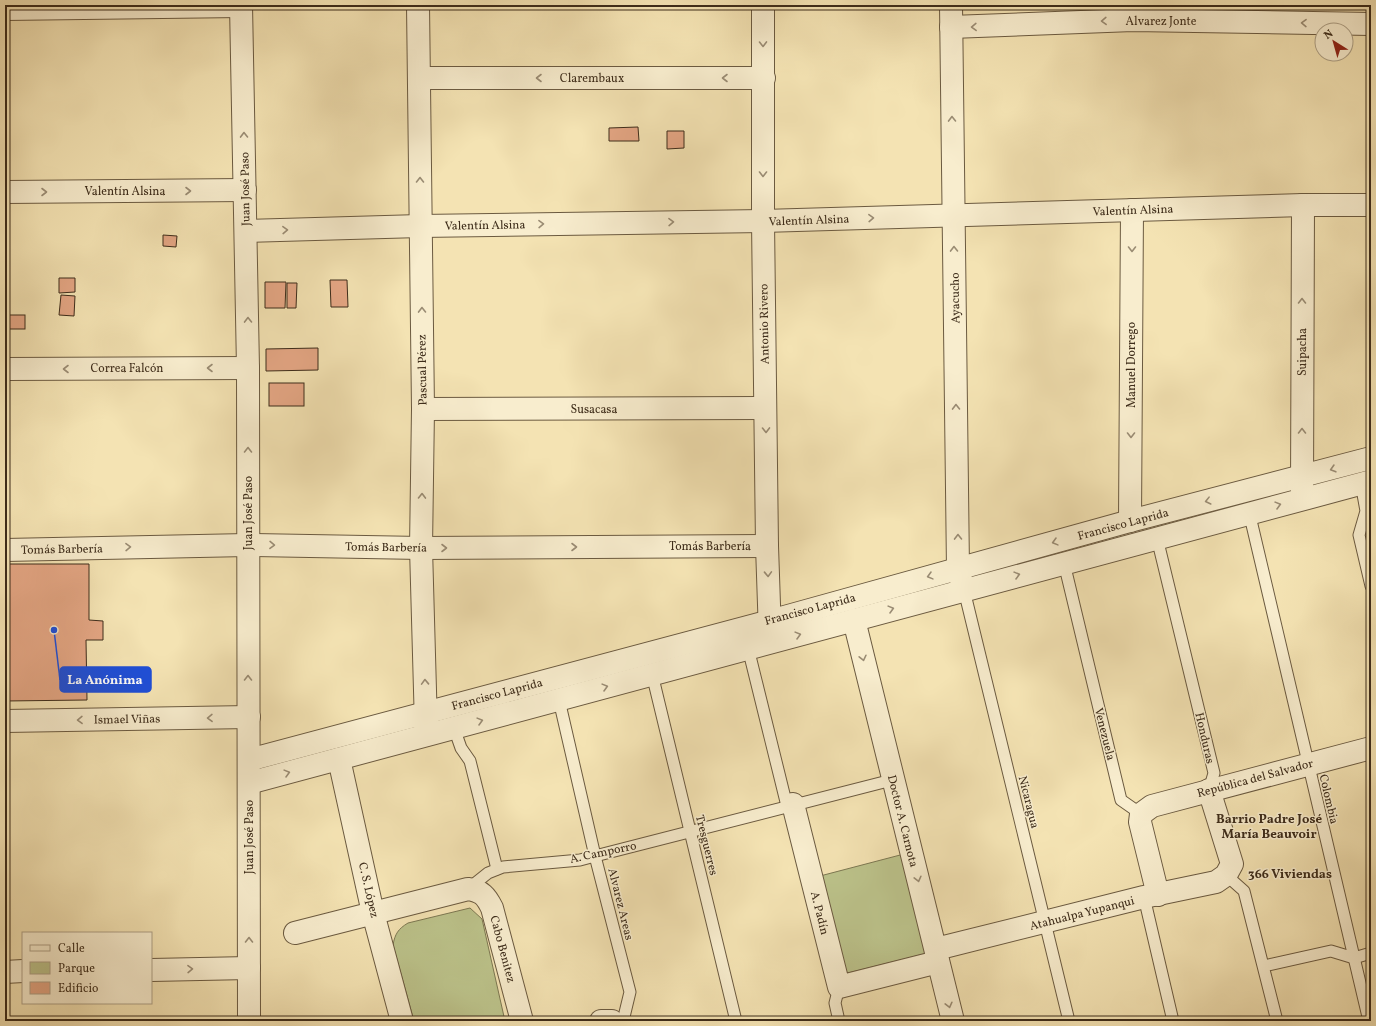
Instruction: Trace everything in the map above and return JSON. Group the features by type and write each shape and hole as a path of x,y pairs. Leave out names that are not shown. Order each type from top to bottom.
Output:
{"street":[{"name":"Pascual Pérez","path":"418,5 423,409 421,548 427,735"},
{"name":"Antonio Rivero","path":"763,5 765,408 770,642"},
{"name":"Ayacucho","path":"951,5 958,569 964,590"},
{"path":"5,9 241,6"},
{"name":"Juan José Paso","path":"241,6 248,368 247,545 249,718 249,1021"},
{"name":"Alvarez Jonte","path":"951,27 1133,13 1371,24"},
{"name":"Clarembaux","path":"420,78 764,78"},
{"name":"Valentín Alsina","path":"5,192 245,190"},
{"name":"Valentín Alsina","path":"246,231 420,226 763,221 1303,205 1371,205"},
{"name":"Suipacha","path":"1302,488 1303,205"},
{"name":"Manuel Dorrego","path":"1130,521 1132,210"},
{"name":"Correa Falcón","path":"5,369 248,368"},
{"name":"Susacasa","path":"423,409 765,408"},
{"name":"Francisco Laprida","path":"249,783 1250,512 1371,458"},
{"name":"Francisco Laprida","path":"249,760 770,621 1130,521 1302,488 1366,482"},
{"name":"Tomás Barbería","path":"5,550 247,545 421,548 767,546"},
{"name":"Doctor A. Carnota","path":"854,620 892,780 953,1021"},
{"name":"Ismael Viñas","path":"5,721 249,718"},
{"name":"República del Salvador","path":"1141,814 1152,806 1371,748"},
{"name":"C. S. López","path":"339,759 373,913 402,1021"},
{"path":"1209,790 1232,864 1226,875"},
{"name":"A. Padín","path":"790,805 839,987"},
{"path":"1141,814 1140,822 1151,896"},
{"name":"Atahualpa Yupanqui","path":"839,987 937,955 1045,923 1151,896 1216,882 1226,875"},
{"name":"A. Camporro","path":"295,933 468,889"},
{"name":"Cabo Benitez","path":"468,889 478,891 486,897 492,908 522,1021"},
{"path":"152,970 249,968"},
{"path":"5,972 22,972"},
{"path":"601,1021 612,1021"}],"lane":[{"path":"1366,482 1366,511 1359,534 1371,586"},
{"name":"Colombia","path":"1250,512 1307,764 1369,1021"},
{"name":"Honduras","path":"1157,538 1214,773 1209,790"},
{"name":"Venezuela","path":"1064,563 1121,800 1141,814"},
{"name":"Nicaragua","path":"964,590 1069,1021"},
{"name":"A. Padín","path":"748,648 790,805"},
{"name":"Tresguerres","path":"652,674 736,1021"},
{"name":"Alvarez Areas","path":"559,700 630,992 623,1021"},
{"path":"454,728 461,748 470,761 497,869"},
{"name":"A. Camporro","path":"468,889 488,873 503,866 580,860 892,780"},
{"path":"1226,875 1244,891 1277,1021"},
{"path":"1151,896 1173,1021"},
{"path":"1264,966 1331,951 1354,958 1371,953"},
{"name":"A. Padín","path":"839,987 835,1003 839,1021"}],"green space":[{"path":"904,854 928,953 844,974 820,876"},
{"path":"470,908 482,919 505,1021 414,1021 393,945 396,935 402,927 408,923"}],"building":[{"path":"638,127 639,141 609,141 609,128"},
{"path":"667,131 684,131 684,148 667,149"},
{"path":"163,235 177,236 176,247 163,246"},
{"path":"59,278 75,278 75,292 59,293"},
{"path":"330,280 347,280 348,307 331,307"},
{"path":"265,282 286,282 285,308 265,308"},
{"path":"287,283 297,283 296,308 287,308"},
{"path":"61,295 75,296 74,316 59,315"},
{"path":"5,315 25,315 25,329 5,329"},
{"path":"318,348 318,370 266,371 266,349"},
{"path":"269,383 304,383 304,406 269,406"},
{"path":"5,564 89,564 89,620 103,621 103,640 86,640 87,700 5,701"}],"place":[{"name":"La Anónima","path":"54,630"}],"district":[{"name":"Barrio Padre José María Beauvoir","path":"1269,826"},
{"name":"366 Viviendas","path":"1290,873"}]}
